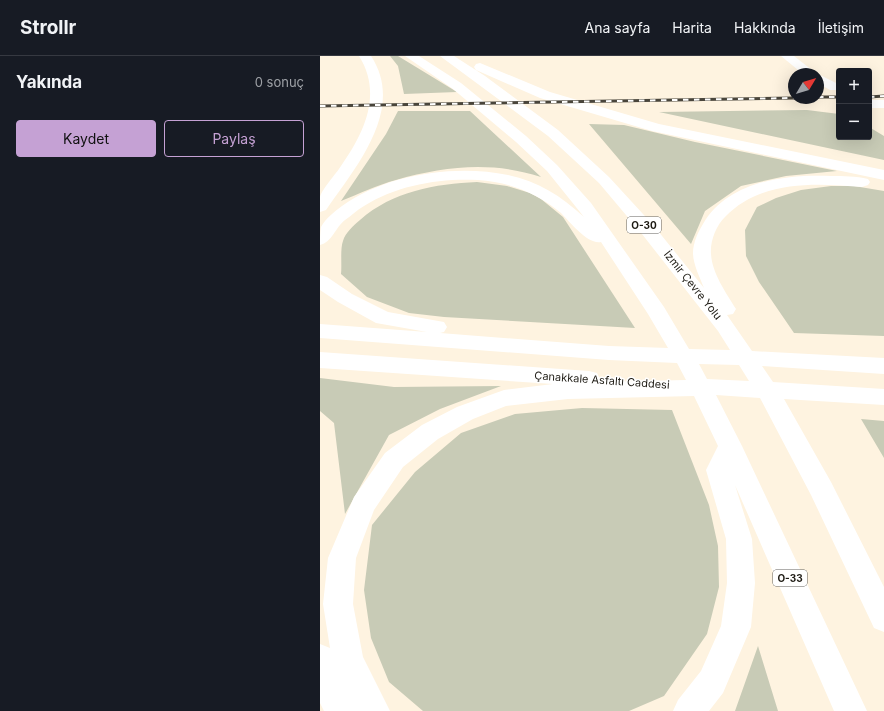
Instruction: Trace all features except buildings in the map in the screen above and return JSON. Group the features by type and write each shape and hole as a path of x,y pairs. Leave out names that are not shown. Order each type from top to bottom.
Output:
{"main road":[{"path":"320,207 367,134 376,111 378,86 373,68 365,56"},
{"path":"411,56 456,86 521,139 552,168 585,206 657,312 694,374 730,446 718,470 739,539 741,583 736,627 712,682 689,711"},
{"name":"İzmir Çevre Yolu","path":"446,56 481,79 553,133 604,180 633,213 725,326 772,399 822,490"},
{"path":"457,56 496,75 545,95 657,128 884,175"},
{"path":"787,56 803,68"},
{"path":"824,82 834,88"},
{"path":"872,104 884,104"},
{"path":"320,240 332,223 348,209 386,189 439,176 481,176 505,179 531,187 552,197 621,260"},
{"path":"725,326 727,310 711,284 702,253 707,229 719,213 732,201 771,185 814,179 840,180 884,186"},
{"path":"320,280 345,298 383,318 609,353"},
{"path":"320,331 609,353 797,360 884,366"},
{"path":"797,360 884,355"},
{"name":"Çanakkale Asfaltı Caddesi","path":"320,360 711,387 884,397"},
{"path":"374,711 348,661 338,604 342,558 363,505 394,460 430,432 465,413 504,398 568,391 711,387"},
{"name":"O-33","path":"730,446 851,711"},
{"path":"822,490 884,583"},
{"path":"822,490 884,618"},
{"path":"320,659 324,677 341,711"}],"green space":[{"path":"390,56 398,56 457,92 404,94 398,66"},
{"path":"807,110 836,114 836,140 872,140 872,129 884,136 884,160 659,112"},
{"path":"398,111 470,111 541,177 523,172 487,167 468,167 432,171 389,182 341,201 386,134"},
{"path":"589,124 624,125 695,142 837,171 786,176 741,186 705,211 691,244"},
{"path":"477,182 507,186 530,193 541,199 563,217 635,328 444,317 409,313 367,297 341,274 342,244 344,238 360,220 373,210 386,202 415,191 430,187"},
{"path":"831,186 854,186 884,191 884,336 794,333 759,282 746,256 745,230 757,207 776,198 801,190"},
{"path":"320,378 394,387 501,386 440,409 389,435 345,514 334,423 320,411"},
{"path":"582,408 672,410 709,505 718,546 719,587 707,634 664,696 629,711 423,711 389,682 371,638 364,590 372,525 415,472 461,433 515,414"},
{"path":"861,419 884,421 884,458"},
{"path":"758,646 778,711 735,711"}],"railway":[{"path":"872,97 884,96"},
{"path":"824,97 836,97"},
{"path":"320,106 788,98"}]}
